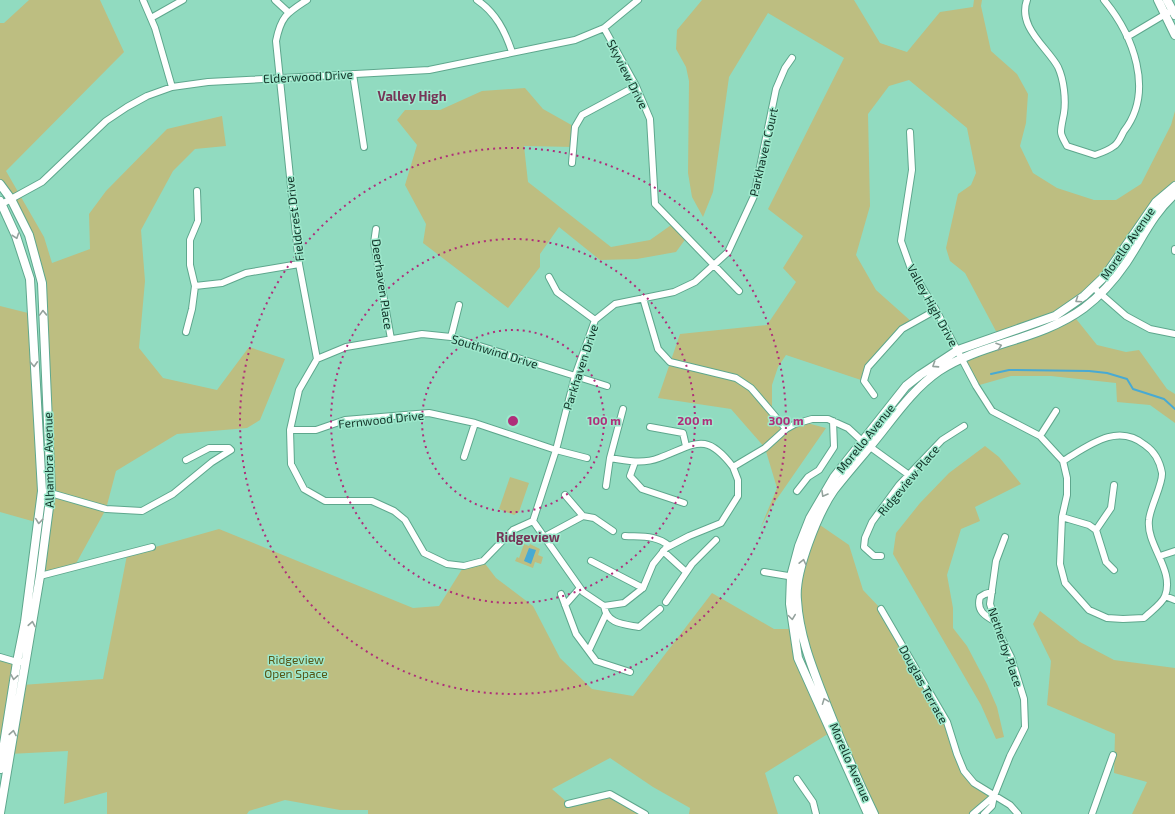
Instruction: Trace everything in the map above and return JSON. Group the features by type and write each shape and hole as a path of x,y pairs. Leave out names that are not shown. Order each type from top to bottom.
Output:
{"street":[{"path":"142,0 151,18 172,87"},
{"path":"151,18 183,0"},
{"path":"275,0 288,12 307,0"},
{"path":"477,0 487,7 504,29 512,52"},
{"name":"Elderwood Drive","path":"1,203 42,182 106,121 147,96 172,87 208,82 429,70 575,40 604,28 638,0"},
{"path":"1027,0 1025,5 1026,15 1031,32 1058,67 1063,81 1064,111 1061,133 1067,146 1095,155 1116,146 1131,122 1136,110 1140,90 1135,57 1127,37 1104,0"},
{"path":"1158,0 1171,13"},
{"path":"1167,0 1175,35"},
{"name":"Fieldcrest Drive","path":"288,12 279,24 276,41 278,78 299,264 317,359"},
{"path":"1127,37 1171,13"},
{"name":"Skyview Drive","path":"604,28 636,86 650,118 655,204 739,291"},
{"name":"Parkhaven Court","path":"715,265 728,252 754,196 776,89 784,68 792,58"},
{"path":"353,74 364,147"},
{"path":"572,163 575,127 582,115 636,86"},
{"name":"Valley High Drive","path":"910,132 912,170 901,241 911,269 936,310 992,411 1040,436"},
{"name":"Alhambra Avenue","path":"0,184 11,199 29,235 42,283 51,492 40,576 0,813"},
{"name":"Morello Avenue","path":"868,814 798,658 790,604 799,546 810,518 834,477 906,386 958,350 976,342 1055,316 1098,290 1105,276 1156,202 1175,186"},
{"path":"186,332 192,309 195,286 190,265 190,240 198,221 197,191"},
{"name":"Morello Avenue","path":"874,814 836,729 808,657 796,599 795,577 806,549 834,491 910,396 940,371 963,360 1060,324 1085,307 1098,290 1125,265 1162,205 1175,194"},
{"name":"Alhambra Avenue","path":"0,769 16,662 25,622 42,491 30,279 16,236 1,203"},
{"name":"Deerhaven Place","path":"376,229 374,243 391,339"},
{"path":"195,286 222,283 246,273 299,264"},
{"name":"Parkhaven Drive","path":"533,521 556,450 575,376 595,320 614,304 674,292 695,282 715,265"},
{"path":"550,277 557,292 595,320"},
{"path":"1098,290 1126,316 1150,329 1175,334"},
{"path":"643,298 658,349 670,362 736,378 751,388 786,429"},
{"path":"451,337 459,305"},
{"path":"874,395 864,381 868,367 902,329 936,310"},
{"name":"Southwind Drive","path":"317,359 346,347 422,334 451,337 607,386"},
{"path":"317,359 299,390 290,430 291,464 304,489 325,500 372,501 394,511 405,520 424,553 447,564 464,566 483,561 513,530 533,521 583,592 604,606 624,603 643,588 653,564 663,551 669,546 721,523 738,496 738,480 733,467 721,451 702,442 686,446 658,459 635,462 610,458"},
{"path":"606,486 610,458 623,409"},
{"path":"1056,411 1040,436 1062,461 1067,478 1062,517 1060,564 1065,583 1089,610 1106,618 1123,620 1144,618 1165,596 1167,576 1160,556 1150,536 1149,520 1162,474 1157,458 1150,448 1138,439 1126,435 1110,436 1062,461"},
{"name":"Fernwood Drive","path":"290,430 316,430 345,420 429,413 475,423 556,450 587,458"},
{"path":"733,467 765,448 786,429 812,419 828,419 848,428 862,441 871,446 909,475"},
{"path":"797,491 808,476 819,470 834,447 833,421"},
{"path":"464,457 475,423"},
{"name":"Ridgeview Place","path":"881,556 874,556 864,547 865,538 872,522 909,475 942,440 964,426"},
{"path":"650,427 683,433 686,446"},
{"path":"42,491 51,492 106,509 142,511 173,494 212,462 231,450 229,448 209,448 186,460"},
{"path":"635,462 630,476 642,489 684,503"},
{"path":"1096,530 1111,508 1114,485"},
{"path":"565,495 583,516"},
{"path":"544,537 583,516 594,518 613,531"},
{"path":"1062,517 1089,525 1096,530 1106,562 1114,570"},
{"path":"626,536 650,537 662,540 669,546"},
{"name":"Netherby Place","path":"984,814 992,806 994,796 1010,756 1025,727 1024,699 1011,657 990,604 996,561 1005,537"},
{"path":"666,602 692,564 716,540"},
{"path":"40,576 152,547"},
{"path":"663,551 686,572"},
{"path":"1160,556 1175,551"},
{"path":"591,561 643,588"},
{"path":"764,572 795,577"},
{"path":"565,605 580,588"},
{"path":"992,592 980,597 979,608 982,614 996,622"},
{"path":"561,594 576,634 596,661 630,672"},
{"path":"1165,596 1175,600"},
{"path":"604,606 606,614 612,621 639,627 660,609"},
{"name":"Douglas Terrace","path":"881,609 947,722 964,771 974,783 1010,805 1018,814"},
{"path":"589,650 606,614"},
{"path":"0,657 16,662 26,662"},
{"path":"1092,814 1113,755"},
{"path":"797,779 813,802 816,814"},
{"path":"568,804 610,794 645,814"},
{"path":"973,814 994,796"}],"green space":[{"path":"29,0 100,0 124,52 6,171 44,237 52,263 90,249 89,214 106,191 167,129 222,116 226,146 195,149 173,171 141,230 145,281 139,348 163,378 217,390 249,347 285,359 260,420 247,428 177,434 116,471 106,509 73,569 40,576 48,527 42,283 29,235 0,184 0,23 4,23"},
{"path":"702,0 854,0 880,43 907,52 940,12 973,7 974,0 982,0 981,6 991,51 1017,74 1028,94 1026,123 1020,146 1033,173 1057,188 1094,200 1116,200 1141,184 1171,125 1175,111 1175,186 1156,202 1105,276 1055,316 998,335 965,273 950,261 946,248 958,194 971,185 976,173 967,128 909,80 889,86 868,114 870,206 856,255 876,290 913,323 902,329 868,367 864,381 786,355 778,367 772,385 772,412 786,429 803,422 826,428 772,506 760,529 777,488 765,448 731,409 658,398 680,334 767,325 796,282 783,268 803,236 768,209 844,58 768,13 729,77 713,192 703,217 692,197 688,173 689,81 686,67 676,49 677,30"},
{"path":"525,88 543,109 575,127 573,147 524,146 528,182 611,247 650,240 674,223 687,237 676,252 637,259 600,260 559,227 540,254 540,267 508,308 423,243 426,224 405,185 417,145 397,120 405,110 440,110 482,91"},
{"path":"0,306 32,314 42,491 39,523 0,512"},
{"path":"1073,315 1097,345 1126,352 1139,350 1167,389 1175,394 1175,423 1150,405 1117,402 1116,383 1051,376 1011,376 976,386 963,360"},
{"path":"985,446 999,457 1021,484 975,507 980,521 961,529 947,575 953,608 953,628 967,646 997,707 1004,737 996,739 981,705 893,554 896,533 920,503 949,473"},
{"path":"510,477 529,483 519,512 514,515 499,509"},
{"path":"817,523 849,545 863,590 881,609 947,722 964,771 994,796 973,814 874,814 808,657 796,599 800,578"},
{"name":"Ridgeview Open Space","path":"219,529 413,608 439,606 464,566 483,561 496,578 533,606 560,658 592,689 633,696 712,593 774,629 793,629 798,658 831,732 765,773 778,814 689,814 690,808 653,787 610,758 552,789 568,803 610,794 645,814 368,814 368,810 340,810 285,800 249,811 247,814 107,814 107,792 64,804 68,751 9,754 22,685 103,679 127,555"},
{"path":"524,544 529,546 530,544 540,549 538,555 543,557 541,564 535,562 533,568 515,561 517,557 519,558"},
{"path":"1040,611 1080,642 1114,660 1175,668 1175,814 1132,814 1147,782 1114,773 1115,734 1047,705 1051,661 1033,624"},
{"path":"0,657 17,662 0,769"}],"water":[{"path":"529,548 536,550 531,564 524,561"}],"waterway":[{"path":"991,374 1009,370 1089,371 1107,373 1127,379 1133,389 1164,399 1175,409"}],"district":[{"name":"Valley High","path":"412,96"},
{"name":"Ridgeview","path":"528,537"}]}
